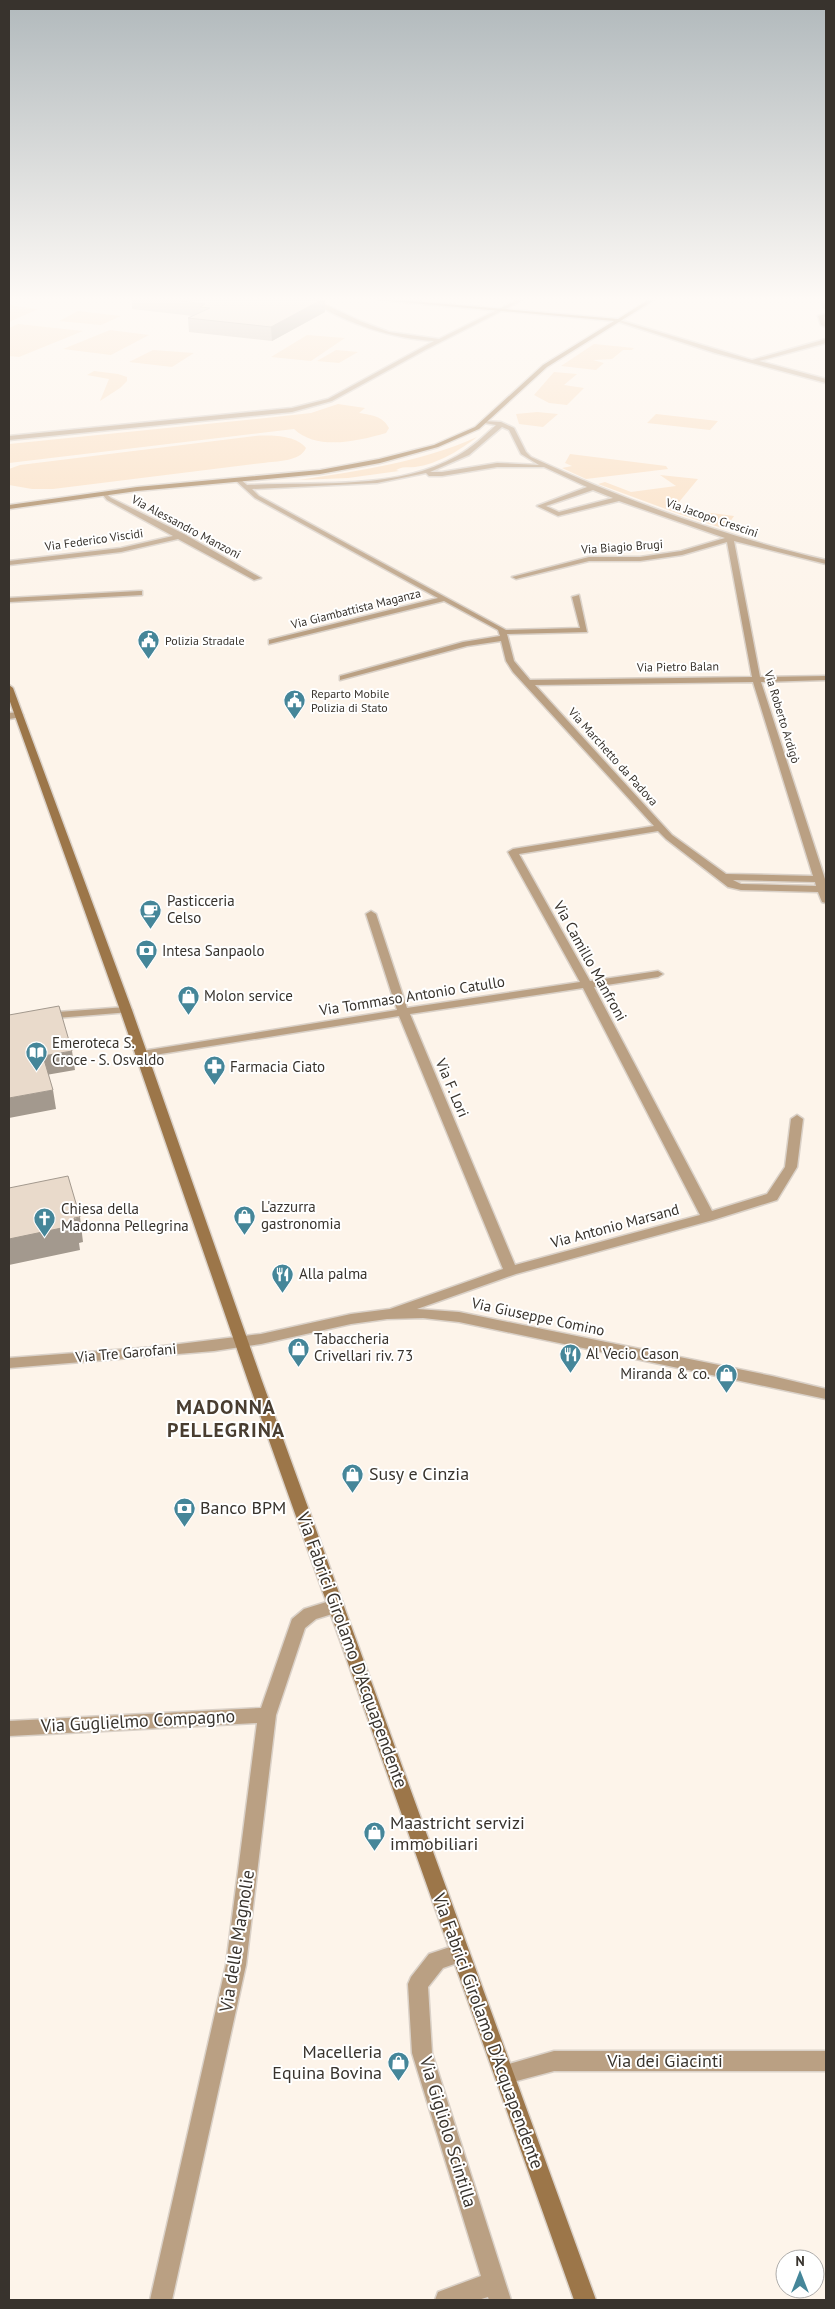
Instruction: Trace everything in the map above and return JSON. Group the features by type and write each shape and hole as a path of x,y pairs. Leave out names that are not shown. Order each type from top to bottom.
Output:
{"main road":[{"name":"Via Alessandro Manzoni","path":"9,507 105,494 320,472 389,459 453,440 486,422 501,408"},
{"name":"Via Fabrici Girolamo D'Acquapendente","path":"9,688 14,715 142,1054 458,1952 505,2074 585,2300"}],"street":[{"path":"9,438 303,408"},
{"path":"486,422 502,424"},
{"path":"244,487 358,482 417,473 453,461 470,451 502,424"},
{"name":"Via Jacopo Crescini","path":"502,424 512,429 523,452 529,458 549,468 621,498 730,539 826,562"},
{"name":"Via Jacopo Crescini","path":"417,473 442,474 509,465 549,468"},
{"path":"238,480 257,497 445,598 504,635"},
{"path":"594,487 540,506 558,514 621,498"},
{"name":"Via Alessandro Manzoni","path":"105,494 109,499 257,578"},
{"name":"Via Federico Viscidi","path":"9,563 121,550 181,536"},
{"name":"Via Biagio Brugi","path":"516,577 589,558 640,559 682,553 730,539"},
{"name":"Via Roberto Ardigò","path":"730,539 756,678 826,900"},
{"path":"9,600 139,593"},
{"path":"343,678 504,635 584,630 576,596"},
{"name":"Via Giambattista Maganza","path":"272,642 445,598"},
{"name":"Via Marchetto da Padova","path":"504,635 510,661 669,837 724,877 822,884"},
{"name":"Via Pietro Balan","path":"530,683 826,678"},
{"name":"Via Camillo Manfroni","path":"660,828 513,852 587,985 708,1217"},
{"name":"Via F. Lori","path":"371,914 403,1012 511,1271"},
{"name":"Via Tommaso Antonio Catullo","path":"142,1054 403,1012 658,974"},
{"path":"28,1017 126,1010"},
{"name":"Via Antonio Marsand","path":"388,1314 511,1271 708,1217 772,1196 792,1167 797,1118"},
{"name":"Via Giuseppe Comino","path":"242,1342 273,1338 339,1321 388,1314 432,1314 459,1317 772,1381 826,1394"},
{"name":"Via Tre Garofani","path":"9,1363 242,1342"},
{"name":"Via delle Magnolie","path":"161,2300 236,1965 267,1715 298,1624 310,1614 336,1606"},
{"name":"Via Guglielmo Compagno","path":"9,1728 267,1715"},
{"name":"Via Gigliolo Scintilla","path":"458,1952 436,1962 418,1984 422,2053 498,2292"},
{"name":"Via dei Giacinti","path":"505,2074 554,2061 826,2061"},
{"path":"446,2300 498,2292"}],"shaded area":[{"path":"327,408 365,408 359,413 372,415 380,419 389,428 386,433 351,441 326,442 314,440 303,436 294,429 9,463 9,444 311,413"},
{"path":"537,412 558,414 543,427 519,424 516,414"},
{"path":"656,414 718,421 710,430 647,423"},
{"path":"255,436 289,438 296,440 306,448 299,456 281,461 53,489 32,489 9,485 9,469 20,465"},
{"path":"477,437 448,456 424,465 396,470 399,471 348,478 299,480 367,469 412,459 456,446"},
{"path":"570,454 666,466 668,469 586,479 562,468 572,466 565,463"},
{"path":"660,475 698,479 674,508 734,516 725,529 598,484 605,482 631,492 676,486"}],"building":[{"name":"Emeroteca S. Croce - S. Osvaldo","path":"59,1006 72,1051 43,1056 53,1090 9,1098 9,1015"},
{"path":"68,1176 80,1217 74,1218 76,1225 9,1239 9,1188"}],"place":[{"name":"Polizia Stradale","path":"149,660"},
{"name":"Reparto Mobile Polizia di Stato","path":"295,720"},
{"name":"Pasticceria Celso","path":"151,929"},
{"name":"Intesa Sanpaolo","path":"146,970"},
{"name":"Molon service","path":"188,1015"},
{"name":"Emeroteca S. Croce - S. Osvaldo","path":"36,1071"},
{"name":"Farmacia Ciato","path":"214,1086"},
{"name":"L'azzurra gastronomia","path":"245,1235"},
{"name":"Chiesa della Madonna Pellegrina","path":"45,1237"},
{"name":"Alla palma","path":"283,1293"},
{"name":"Tabaccheria Crivellari riv. 73","path":"298,1367"},
{"name":"Al Vecio Cason","path":"570,1373"},
{"name":"Miranda & co.","path":"726,1393"},
{"name":"Susy e Cinzia","path":"353,1493"},
{"name":"Banco BPM","path":"184,1527"},
{"name":"Maastricht servizi immobiliari","path":"374,1852"},
{"name":"Macelleria Equina Bovina","path":"398,2081"}],"district":[{"name":"MADONNA PELLEGRINA","path":"226,1418"}]}
